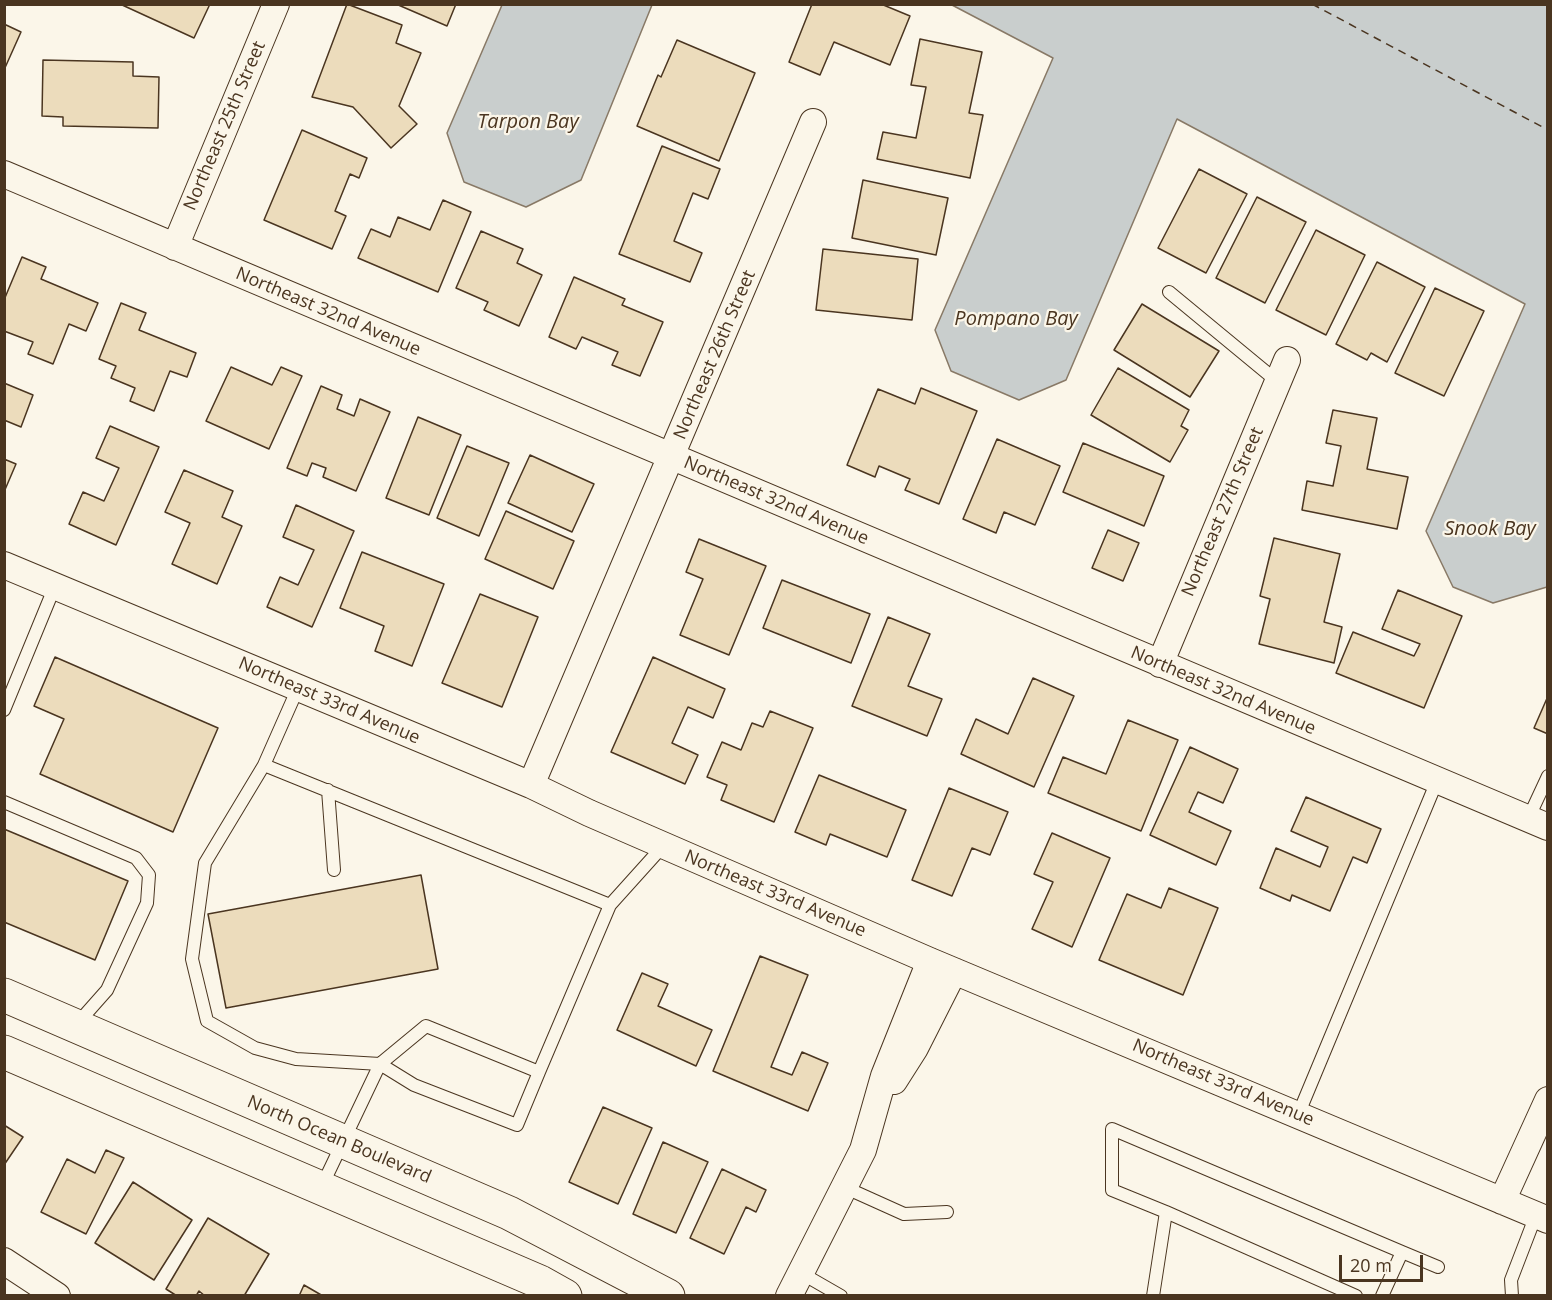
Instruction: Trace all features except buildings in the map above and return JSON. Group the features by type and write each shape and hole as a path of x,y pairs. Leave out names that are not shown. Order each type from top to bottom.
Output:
{"main road":[{"name":"North Ocean Boulevard","path":"4,995 509,1213 668,1296"},
{"path":"4,1052 540,1282 565,1296"}],"street":[{"name":"Northeast 25th Street","path":"175,247 276,4"},
{"name":"Northeast 26th Street","path":"531,785 813,122"},
{"name":"Northeast 32nd Avenue","path":"4,174 1538,823"},
{"name":"Northeast 27th Street","path":"1160,664 1283,371"},
{"name":"Northeast 33rd Avenue","path":"4,565 531,785 930,961 1542,1218"},
{"path":"795,1284 863,1150 884,1076 930,961"},
{"path":"873,1114 915,1048 954,971"},
{"path":"1502,1201 1548,1100"},
{"path":"4,1262 57,1296"}],"lane":[{"path":"1169,292 1283,371"},
{"path":"4,710 55,586"},
{"path":"298,688 264,765 205,863 192,959 207,1020 255,1048 296,1059 380,1064 414,1085 517,1125 610,905 664,845"},
{"path":"264,765 610,905"},
{"path":"1538,823 1548,776"},
{"path":"1298,1115 1437,781"},
{"path":"328,790 334,870"},
{"path":"4,802 136,858 149,875 147,903 107,990 76,1026"},
{"path":"321,1189 380,1064 426,1026 539,1071"},
{"path":"1356,1296 1112,1190 1112,1129 1438,1267"},
{"path":"844,1187 904,1214 947,1212"},
{"path":"1153,1296 1166,1212"},
{"path":"1512,1296 1511,1280 1542,1218"},
{"path":"1382,1296 1402,1252"},
{"path":"795,1284 841,1296"}],"water":[{"name":"Tarpon Bay","path":"502,5 652,5 581,180 526,207 464,182 447,133"},
{"path":"952,5 1547,5 1547,587 1493,603 1453,587 1426,531 1525,304 1177,119 1066,380 1019,400 951,371 935,330 1053,58"}],"ferry route":[{"path":"1312,4 1548,130"}],"water label":[{"name":"Pompano Bay","path":"1016,319"},
{"name":"Snook Bay","path":"1490,529"}]}
